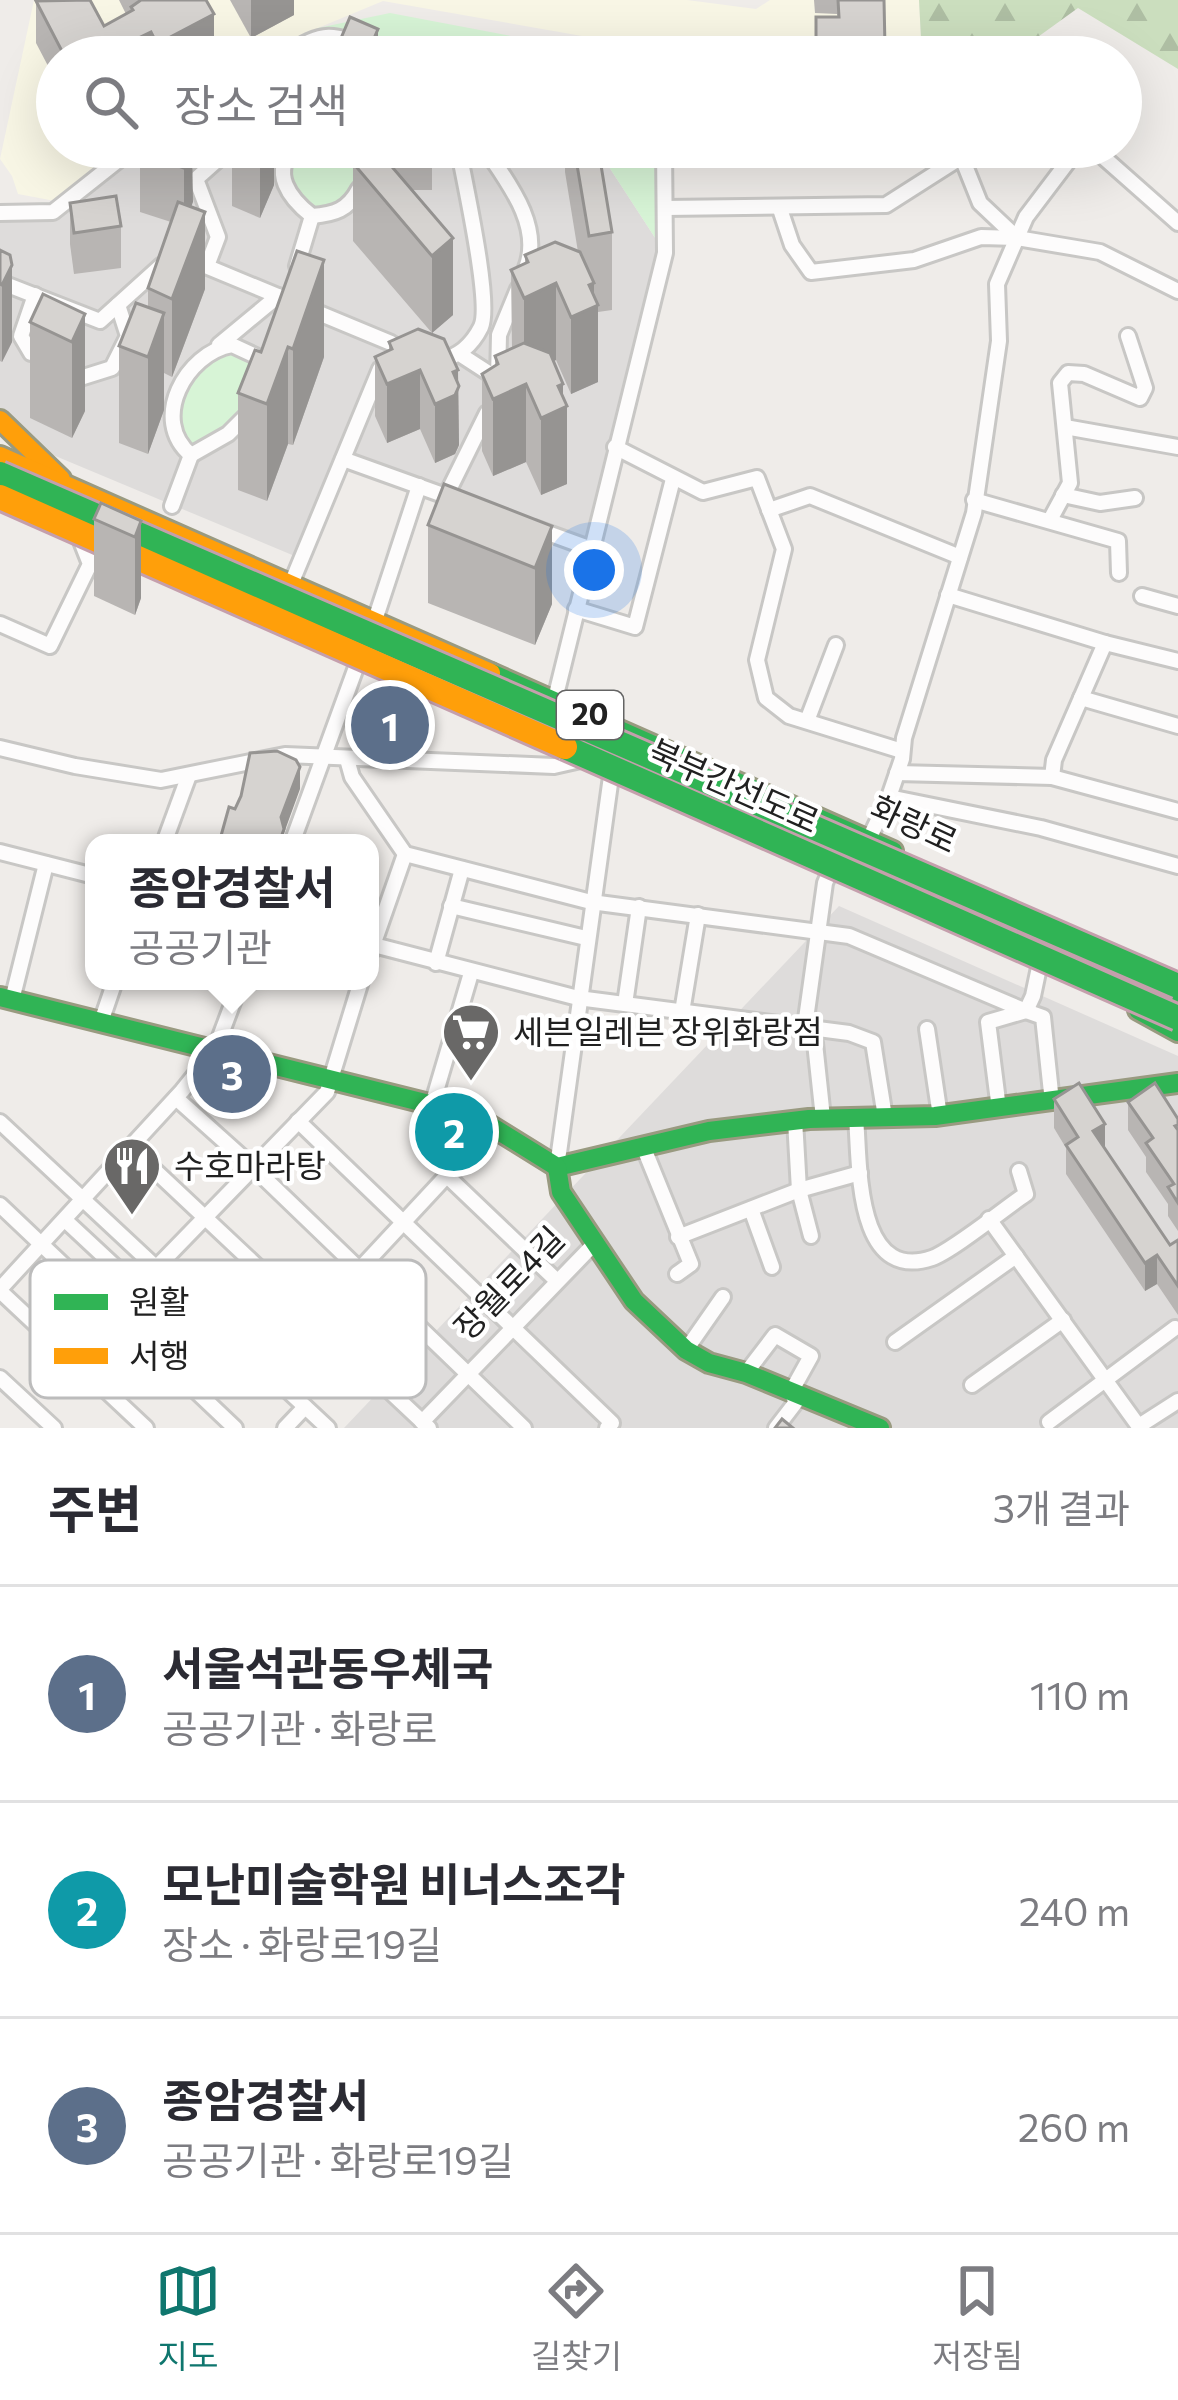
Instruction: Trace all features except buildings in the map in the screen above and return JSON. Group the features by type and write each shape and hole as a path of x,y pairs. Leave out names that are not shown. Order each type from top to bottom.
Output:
{"main road":[{"path":"0,420 75,488 90,513 72,518"},
{"name":"화랑로","path":"0,455 75,488 122,525 364,645 795,833 836,858 1178,1003"},
{"name":"북부간선도로","path":"0,474 1137,969 1178,979"},
{"name":"화랑로","path":"0,486 72,518 122,525 291,584 1178,979"},
{"name":"북부간선도로","path":"0,497 1178,1018"},
{"path":"795,833 809,827 814,815"},
{"path":"1073,974 1178,1032"},
{"path":"6,998 473,1115 556,1167 709,1131 823,1118 940,1116 1178,1083"},
{"name":"장월로4길","path":"556,1167 561,1192 634,1301 686,1350 880,1428"}],"street":[{"path":"0,213 52,212 108,168"},
{"path":"196,179 208,168"},
{"path":"286,168 283,183 312,216 334,214 352,202 363,182 378,199"},
{"path":"427,365 461,355 483,324 482,289 461,168"},
{"path":"446,496 482,425 498,380 499,335 530,257 521,202 498,168"},
{"path":"555,699 665,253 664,168"},
{"path":"665,208 886,205 946,168"},
{"path":"966,168 980,203 1017,238"},
{"path":"869,838 897,773 974,500 999,341 998,284 1026,218 1063,168"},
{"path":"1116,168 1178,223"},
{"path":"176,174 196,179"},
{"path":"196,179 218,236 206,266"},
{"path":"780,209 792,245 812,272 914,260 981,237 1017,238 1100,252 1178,291"},
{"path":"191,455 177,439 174,417 177,395 191,367 282,298 312,216"},
{"path":"0,281 100,321 176,254 409,354"},
{"path":"35,295 22,335 31,353 61,356 77,379 112,368 116,361 128,336 118,304"},
{"path":"68,332 74,310"},
{"path":"1050,520 1070,483 1060,383 1068,374 1084,374 1140,398 1145,388 1128,336"},
{"path":"291,584 391,343"},
{"path":"172,506 191,455 228,434 264,392 269,378 260,358 232,345 216,348"},
{"path":"461,355 498,380"},
{"path":"116,361 136,373"},
{"path":"156,384 177,395"},
{"path":"1065,428 1178,446"},
{"path":"615,447 703,492 757,478 784,549 757,660 766,698 789,716 902,751"},
{"path":"343,459 466,503"},
{"path":"576,609 635,626 673,478"},
{"path":"375,620 419,487"},
{"path":"1063,494 1100,503 1135,498"},
{"path":"770,511 810,496 960,557"},
{"path":"974,500 1118,541 1119,573"},
{"path":"0,624 50,646 90,564 72,518"},
{"path":"528,526 590,548"},
{"path":"948,595 1178,661"},
{"path":"1142,596 1178,606"},
{"path":"1052,777 1054,760 1105,643"},
{"path":"295,834 364,645"},
{"path":"807,722 836,645"},
{"path":"1081,698 1178,726"},
{"path":"0,748 160,779 285,755 554,766 615,753 556,1167"},
{"path":"347,759 352,777 404,854 591,902 849,936 1026,1011"},
{"path":"897,773 1052,777 1178,811"},
{"path":"167,834 189,775"},
{"path":"889,797 1041,828 1178,866"},
{"path":"0,852 85,874"},
{"path":"379,925 404,854"},
{"name":"화랑로","path":"823,1118 806,1019 816,932 825,884 836,858"},
{"path":"6,998 46,864"},
{"path":"436,963 462,869"},
{"path":"451,906 586,938"},
{"path":"625,1004 639,908"},
{"path":"682,1012 698,915"},
{"path":"1026,1011 1043,946"},
{"path":"379,950 578,998 849,1034 873,1042 884,1117"},
{"path":"432,1105 471,973"},
{"path":"101,1022 112,990"},
{"path":"30,1318 0,1290 176,1099 215,1050 238,990"},
{"path":"164,1260 327,1092 359,990"},
{"path":"999,1108 988,1022 1026,1011 1042,1017 1052,1102"},
{"path":"927,1029 940,1116"},
{"path":"176,1099 351,1260"},
{"path":"856,1118 869,1230 888,1253 907,1259 932,1258 1026,1194 1019,1171"},
{"path":"795,1120 799,1190 811,1236"},
{"path":"298,1121 612,1423 607,1428"},
{"path":"0,1122 148,1260"},
{"path":"368,1260 492,1127"},
{"path":"643,1147 691,1264 676,1274"},
{"path":"131,1148 251,1260"},
{"path":"678,1237 799,1190 860,1173"},
{"path":"447,1176 556,1280"},
{"path":"0,1205 58,1260"},
{"path":"751,1209 772,1267"},
{"path":"65,1220 108,1260"},
{"path":"989,1220 1139,1427 1178,1401"},
{"name":"장월로4길","path":"425,1425 466,1374 595,1243"},
{"path":"895,1342 1016,1256"},
{"path":"686,1350 723,1297"},
{"path":"972,1385 1063,1320"},
{"path":"1049,1422 1175,1328"},
{"path":"426,1334 524,1428"},
{"path":"746,1373 775,1335 811,1356 790,1392 796,1402 776,1428"},
{"path":"0,1378 54,1428"},
{"path":"114,1398 146,1428"},
{"path":"203,1398 235,1428"},
{"path":"296,1398 328,1428"},
{"path":"396,1398 425,1425"},
{"path":"285,1428 305,1407"}],"shaded area":[{"path":"34,0 687,0 756,9 770,0 919,0 921,36 582,36 383,1 303,36 36,36 36,168 97,168 55,201 18,194 0,159"},
{"path":"116,168 458,168 479,321 460,350 426,360 390,339 297,557 41,450 0,410 0,218 54,217"},
{"path":"461,168 610,168 665,253 589,548 343,459 391,343 461,355 483,324"},
{"path":"839,906 1178,1056 1178,1428 344,1428 372,1398 426,1398 426,1342"}],"green space":[{"path":"919,0 1178,0 1178,69 1142,47 1142,36 1124,36 1078,8 1039,36 921,36"},
{"path":"390,13 511,36 312,36 318,28"},
{"path":"288,168 362,168 352,202 312,216 295,203"},
{"path":"610,168 664,168 665,253"},
{"path":"224,346 253,354 244,416 186,452 177,417 181,391 196,369"}],"traffic: fast":[{"path":"0,474 1178,986"},
{"path":"491,673 893,851"},
{"path":"565,747 1178,1018"},
{"path":"1043,946 1178,1003"},
{"path":"0,997 473,1115 557,1167 709,1131 809,1119 935,1116 1178,1083"},
{"path":"1138,1010 1178,1032"},
{"path":"557,1167 561,1192 634,1301 686,1350 880,1428"}],"traffic: slow":[{"path":"0,420 61,479"},
{"path":"0,456 491,673"},
{"path":"0,497 565,747"},
{"path":"732,805 795,833 832,856"}],"place":[{"name":"서울석관동우체국","path":"390,725"},
{"name":"종암경찰서","path":"232,1074"},
{"name":"세븐일레븐 장위화랑점","path":"471,1083"},
{"name":"모난미술학원 비너스조각","path":"454,1132"},
{"name":"수호마라탕","path":"132,1217"}]}
